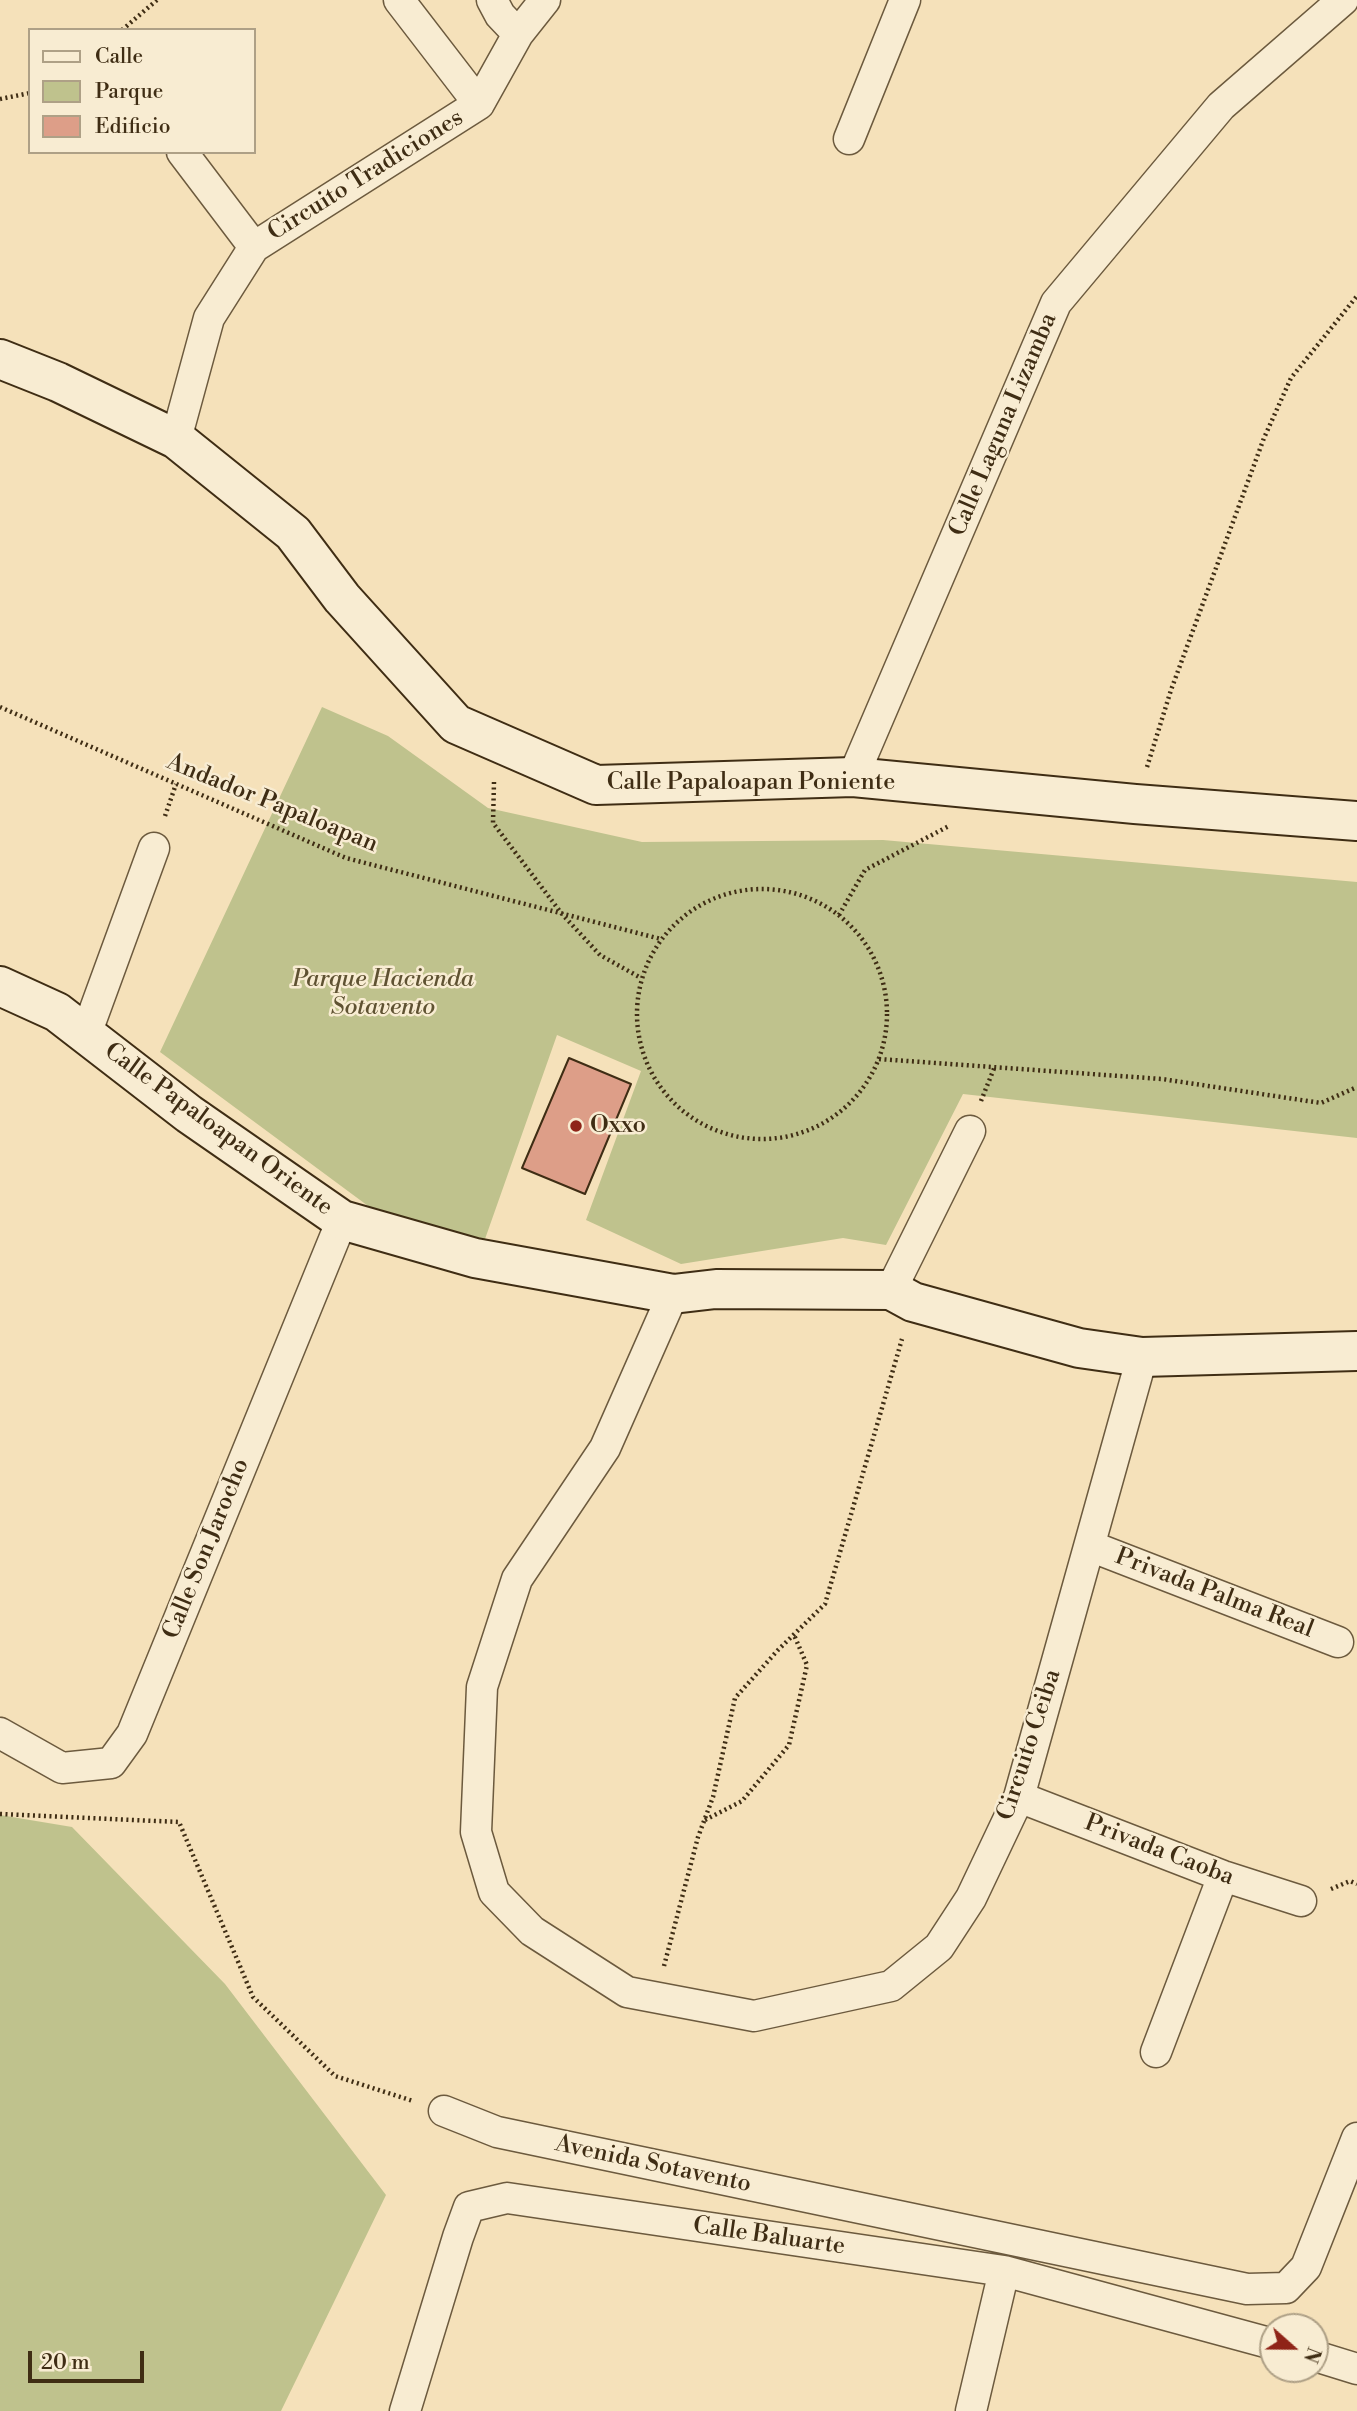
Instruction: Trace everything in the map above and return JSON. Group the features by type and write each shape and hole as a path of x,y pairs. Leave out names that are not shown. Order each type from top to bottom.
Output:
{"street":[{"path":"399,0 479,104"},
{"path":"492,0 500,15 518,34"},
{"name":"Circuito Tradiciones","path":"176,439 209,318 254,247 479,104 518,34 545,0"},
{"path":"849,139 905,0"},
{"path":"1345,0 1357,16"},
{"name":"Calle Laguna Lizamba","path":"853,777 1056,303 1222,106 1345,0"},
{"path":"184,154 254,247"},
{"name":"Calle Papaloapan Poniente","path":"0,359 58,382 176,439 293,533 342,598 456,724 596,785 853,777 1135,804 1357,821"},
{"path":"86,1034 154,848"},
{"name":"Calle Papaloapan Oriente","path":"0,986 57,1012 189,1114 342,1220 475,1258 673,1294 716,1289 902,1296 1079,1348 1142,1357 1357,1351"},
{"path":"902,1296 970,1130"},
{"name":"Calle Son Jarocho","path":"0,1733 62,1768 111,1763 132,1734 342,1220"},
{"name":"Circuito Ceiba","path":"673,1294 605,1448 517,1579 482,1687 475,1832 494,1892 532,1931 627,1992 754,2016 891,1986 939,1947 971,1898 1018,1797 1142,1357"},
{"name":"Privada Palma Real","path":"1090,1546 1338,1642"},
{"name":"Privada Caoba","path":"1018,1797 1223,1876 1301,1901"},
{"path":"1156,2052 1223,1876"},
{"name":"Avenida Sotavento","path":"444,2111 497,2132 1247,2289 1286,2288 1306,2267 1357,2138"},
{"name":"Calle Baluarte","path":"405,2411 458,2237 470,2207 507,2198 1004,2271 1259,2340"},
{"path":"971,2411 1004,2271"},
{"path":"1329,2360 1357,2369"}],"path":[{"path":"124,28 156,0"},
{"path":"0,99 28,93"},
{"path":"1135,804 1171,690 1264,438 1291,378 1357,296"},
{"name":"Andador Papaloapan","path":"0,707 346,859 661,939"},
{"path":"503,745 494,766 493,823 562,914 600,955 642,978"},
{"path":"839,915 865,870 975,812 978,788"},
{"path":"765,888 804,895 839,915 866,943 883,980 887,1020 879,1059 860,1094 827,1122 787,1138 743,1139 702,1126 668,1100 645,1063 636,1021 642,978 661,939 690,911 726,893 765,888"},
{"path":"879,1059 1163,1079 1321,1103 1357,1087"},
{"path":"655,1997 698,1837 713,1797 735,1698 825,1604 902,1296"},
{"path":"704,1820 742,1801 789,1745 807,1665 794,1634"},
{"path":"0,1814 179,1822 253,1997 335,2076 444,2111"}],"green space":[{"name":"Parque Hacienda Sotavento","path":"322,707 388,736 488,808 642,842 883,840 1357,882 1357,1138 963,1094 886,1245 843,1238 681,1264 586,1220 641,1071 557,1035 485,1239 383,1217 160,1052"},
{"path":"0,1815 72,1827 225,1984 386,2195 281,2411 0,2411"}],"building":[{"name":"Oxxo","path":"569,1058 631,1084 585,1194 522,1168"}],"place":[{"name":"Oxxo","path":"576,1126"}]}
